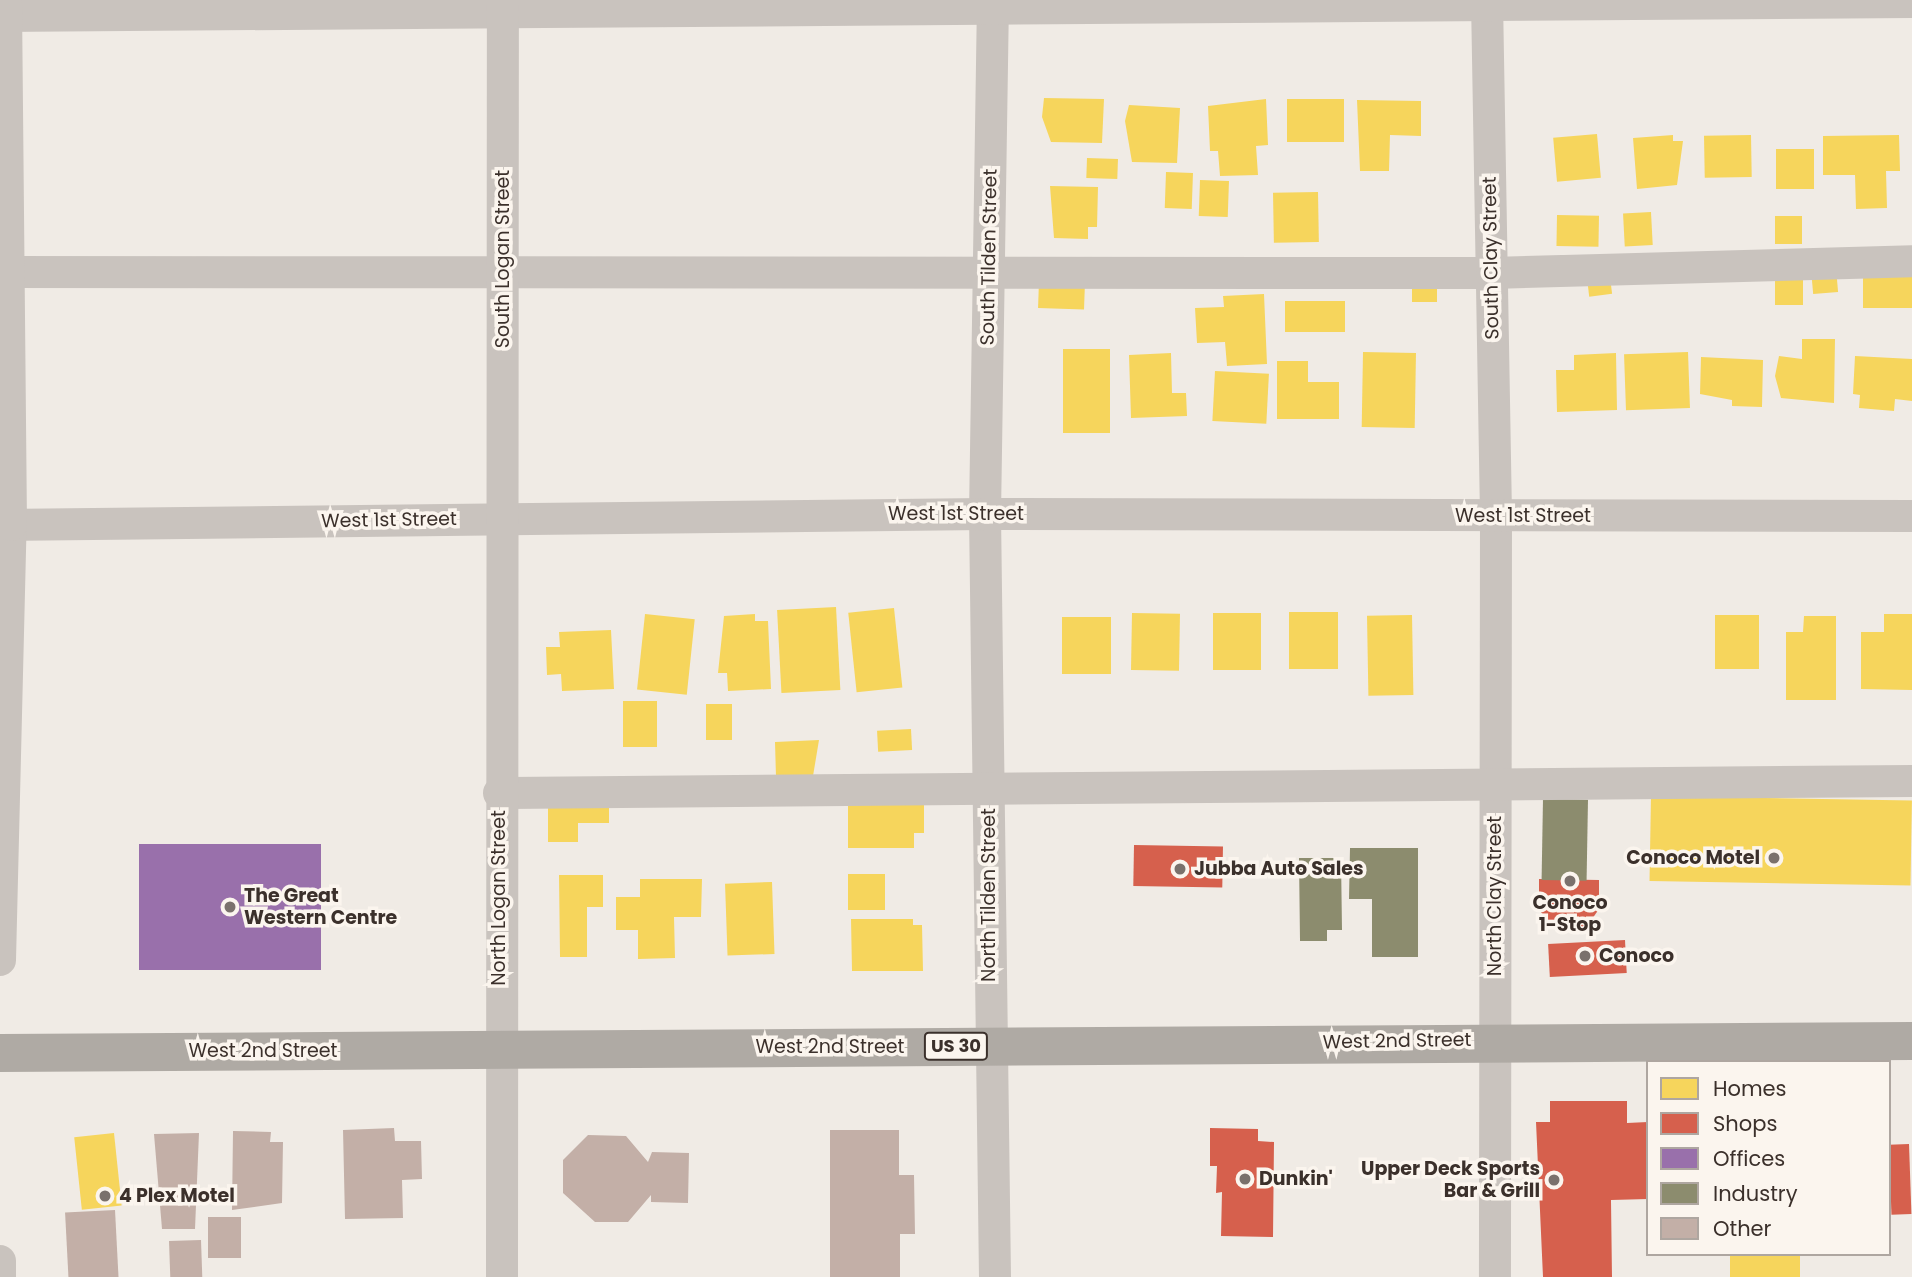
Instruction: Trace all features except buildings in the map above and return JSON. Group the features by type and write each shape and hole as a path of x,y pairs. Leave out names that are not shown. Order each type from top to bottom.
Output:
{"highway":[{"name":"West 2nd Street","path":"0,1053 990,1046 1494,1039 1912,1041"}],"street":[{"path":"0,960 5,525 4,10 1912,2"},
{"name":"South Clay Street","path":"1487,3 1496,516"},
{"name":"South Tilden Street","path":"985,514 993,4"},
{"name":"South Logan Street","path":"502,518 503,6"},
{"path":"4,272 502,269 1492,273 1912,261"},
{"name":"West 1st Street","path":"5,525 985,514 1912,516"},
{"name":"North Tilden Street","path":"985,514 995,1277"},
{"name":"North Clay Street","path":"1495,1277 1496,516"},
{"name":"North Logan Street","path":"502,518 499,793 502,1277"},
{"path":"499,793 1495,780 1912,781"},
{"path":"0,1261 0,1277"}],"place":[{"name":"Conoco Motel","path":"1774,858"},
{"name":"Jubba Auto Sales","path":"1180,869"},
{"name":"Conoco 1-Stop","path":"1570,881"},
{"name":"The Great Western Centre","path":"230,907"},
{"name":"Conoco","path":"1585,956"},
{"name":"Dunkin'","path":"1245,1179"},
{"name":"Upper Deck Sports Bar & Grill","path":"1554,1180"},
{"name":"4 Plex Motel","path":"105,1196"}]}
